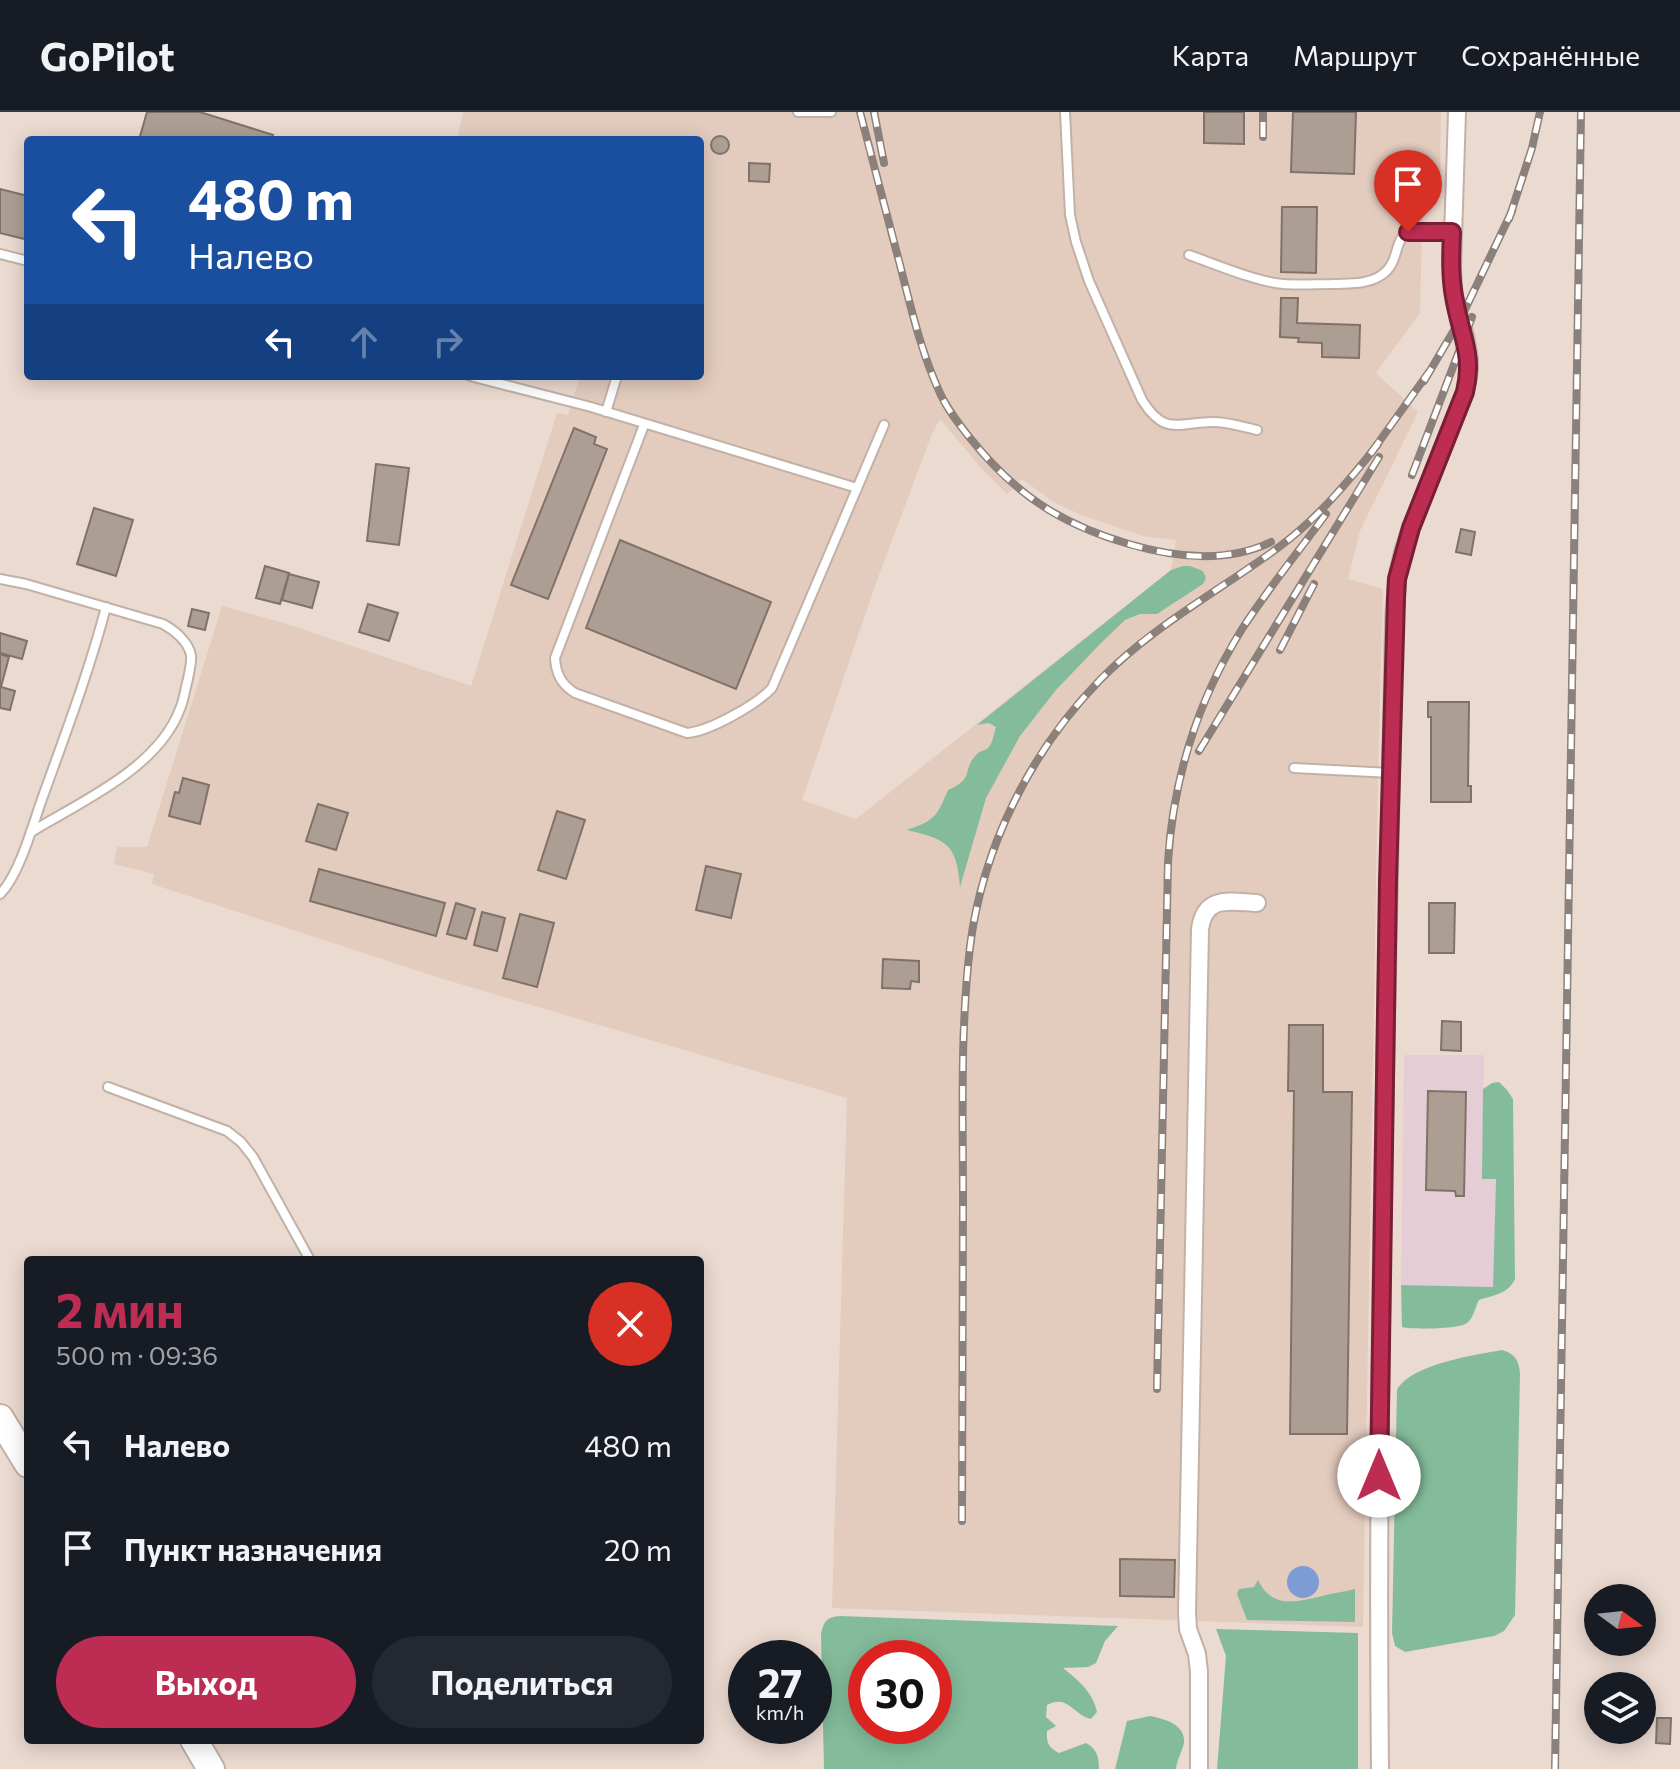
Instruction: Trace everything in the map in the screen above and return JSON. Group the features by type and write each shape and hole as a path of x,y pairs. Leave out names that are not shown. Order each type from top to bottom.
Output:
{"main road":[{"path":"0,1418 24,1457"},
{"path":"196,1744 211,1769"}],"street":[{"path":"1380,1769 1380,1360 1394,620 1397,579 1411,528 1468,381 1469,359 1454,300 1452,232 1457,112"},
{"path":"1199,1769 1199,1672 1187,1612 1200,929 1202,918 1211,905 1221,902 1257,903"}],"lane":[{"path":"798,112 831,112"},
{"path":"1065,112 1070,215 1076,242 1089,281 1142,400 1159,420 1170,424 1182,426 1212,422 1257,430"},
{"path":"1189,255 1269,282 1355,283 1382,275 1395,260 1398,242 1408,232 1452,232"},
{"path":"0,254 24,260"},
{"path":"485,380 606,412 857,488"},
{"path":"606,412 616,380"},
{"path":"644,425 555,658 556,669 560,679 575,693 687,733 700,732 757,703 772,688 884,425"},
{"path":"0,579 163,624 175,630 191,655 180,710 146,759 118,780 31,832"},
{"path":"0,894 10,880 31,832 95,649 106,607"},
{"path":"1294,768 1391,773"},
{"path":"108,1087 227,1131 241,1142 253,1157 308,1256"}],"shaded area":[{"path":"463,112 1441,112 1440,184 1423,184 1420,313 1376,373 1418,412 1360,531 1348,579 1383,589 1363,1627 832,1608 847,1098 443,979 152,884 154,874 114,864 117,847 147,847 222,606 284,623 471,686 557,413 568,415 579,380 704,380 704,136 458,136","holes":["940,419 1007,494 1022,479 1052,501 1081,515 1143,536 1176,540 1171,570 856,819 802,800 876,583"]},
{"path":"1404,1055 1484,1055 1482,1178 1496,1178 1493,1287 1401,1285"}],"green space":[{"path":"1183,566 1203,571 1206,578 1203,584 1157,614 1140,614 1125,620 1056,690 1020,736 986,798 960,887 956,861 947,846 931,837 907,830 934,817 948,790 962,782 972,760 990,745 996,727 989,723 977,725 1171,570"},
{"path":"1499,1082 1513,1099 1515,1279 1504,1291 1479,1300 1471,1318 1463,1325 1402,1327 1401,1285 1493,1287 1496,1179 1482,1179 1483,1089"},
{"path":"1502,1350 1516,1358 1520,1374 1515,1615 1504,1631 1494,1636 1405,1652 1395,1646 1392,1633 1397,1390 1404,1381 1429,1367"},
{"path":"1258,1580 1270,1596 1286,1601 1355,1589 1355,1622 1247,1620 1237,1594 1239,1589 1254,1587"},
{"path":"840,1616 1118,1626 1105,1641 1096,1663 1088,1667 1063,1668 1092,1698 1097,1712 1091,1719 1065,1703 1047,1705 1046,1717 1056,1726 1047,1731 1051,1747 1059,1753 1086,1743 1097,1754 1099,1769 824,1769 823,1744 832,1744 832,1640 821,1640 821,1634 829,1619"},
{"path":"1216,1629 1358,1633 1358,1769 1217,1769 1226,1656"},
{"path":"1150,1716 1173,1724 1182,1731 1184,1743 1176,1769 1115,1769 1127,1721"}],"water":[{"path":"1303,1566 1314,1571 1319,1582 1314,1593 1303,1598 1292,1593 1287,1582 1292,1571"}],"building":[{"path":"147,112 200,112 273,135 273,136 140,136"},
{"path":"1204,112 1244,112 1244,144 1204,143"},
{"path":"1293,112 1356,112 1354,174 1291,172"},
{"path":"720,136 729,145 720,154 711,145"},
{"path":"749,163 770,164 769,182 749,181"},
{"path":"0,189 24,195 24,239 0,233"},
{"path":"1282,207 1317,207 1316,273 1281,272"},
{"path":"1281,298 1298,298 1297,323 1360,325 1359,358 1322,357 1322,343 1298,342 1299,338 1280,337"},
{"path":"574,428 596,437 594,444 607,449 548,599 511,585"},
{"path":"376,464 409,468 399,545 367,541"},
{"path":"94,508 133,520 116,576 77,564"},
{"path":"1461,529 1475,532 1471,555 1456,552"},
{"path":"620,540 771,602 736,689 586,628"},
{"path":"265,566 289,573 280,604 256,598"},
{"path":"289,574 319,582 312,608 282,600"},
{"path":"368,604 398,613 389,641 359,632"},
{"path":"192,609 209,613 205,630 188,626"},
{"path":"0,633 27,641 22,659 0,653"},
{"path":"0,654 9,657 1,687 15,691 10,710 0,708"},
{"path":"1428,702 1469,702 1468,786 1471,786 1471,802 1431,802 1431,717 1428,717"},
{"path":"183,778 209,785 200,824 169,816 175,792 179,793"},
{"path":"318,804 348,813 336,850 306,841"},
{"path":"557,811 585,820 566,879 538,870"},
{"path":"706,866 741,874 731,918 696,910"},
{"path":"319,869 445,903 436,936 310,901"},
{"path":"456,903 475,909 466,939 447,934"},
{"path":"1429,903 1455,903 1454,953 1429,953"},
{"path":"482,912 505,918 497,951 474,945"},
{"path":"520,914 554,923 537,987 503,978"},
{"path":"883,959 919,961 919,982 911,981 910,989 882,988"},
{"path":"1442,1021 1461,1022 1461,1051 1441,1050"},
{"path":"1289,1025 1323,1025 1323,1092 1352,1092 1347,1434 1290,1434 1294,1091 1288,1091"},
{"path":"1428,1091 1466,1092 1464,1196 1456,1196 1455,1191 1426,1190"},
{"path":"1120,1559 1175,1560 1174,1597 1120,1596"},
{"path":"1657,1718 1671,1718 1670,1744 1656,1743"}],"railway":[{"path":"860,112 927,362 950,411 987,458 1040,504 1081,527 1129,544 1165,553 1219,556 1271,542"},
{"path":"874,112 884,163"},
{"path":"1263,112 1263,137"},
{"path":"1509,219 1540,112"},
{"path":"1555,1769 1581,112"},
{"path":"1424,381 1460,320 1512,211"},
{"path":"1412,475 1472,317"},
{"path":"1371,453 1429,372"},
{"path":"962,1521 965,1010 976,910 998,838 1013,804 1051,739 1099,681 1163,626 1293,536 1332,499 1378,444"},
{"path":"1199,751 1379,457"},
{"path":"1157,1389 1168,862 1175,801 1190,741 1226,656 1262,600 1326,514"},
{"path":"1280,650 1314,584"}],"route":[{"path":"1379,1476 1388,881 1397,579 1411,528 1465,392 1469,370 1465,336 1454,300 1452,232 1408,232"}]}
